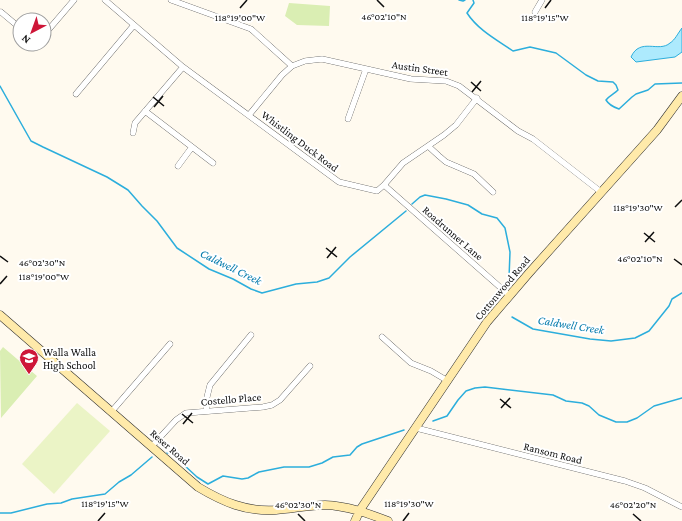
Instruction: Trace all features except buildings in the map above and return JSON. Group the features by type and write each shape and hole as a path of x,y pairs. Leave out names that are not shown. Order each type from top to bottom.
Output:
{"street":[{"path":"52,24 74,0"},
{"name":"Whistling Duck Road","path":"105,0 183,67 339,182 377,191 384,185"},
{"path":"171,0 250,29 292,66"},
{"path":"535,12 542,0"},
{"path":"1,12 12,21"},
{"path":"76,94 134,25"},
{"name":"Austin Street","path":"249,115 282,75 292,66 305,61 322,59 411,79 446,81 460,86 477,98 518,131 533,139 601,192"},
{"path":"133,133 135,123 183,67"},
{"path":"348,119 366,69"},
{"name":"Cottonwood Road","path":"355,521 360,510 487,322 509,295 657,130 682,96"},
{"path":"384,185 403,163 456,124 477,98"},
{"path":"145,111 213,163"},
{"path":"428,146 446,162 474,174 493,192"},
{"path":"178,166 192,147"},
{"name":"Roadrunner Lane","path":"384,185 509,295"},
{"name":"Reser Road","path":"0,316 112,411 198,487 226,503 259,510 275,510 324,505 360,510 388,521"},
{"path":"206,411 210,385 251,335"},
{"path":"382,337 411,363 431,370 448,381"},
{"path":"112,411 170,344"},
{"name":"Costello Place","path":"152,446 176,420 186,413 272,405 280,400 310,366"},
{"name":"Ransom Road","path":"416,428 625,481 645,488 682,507"}],"green space":[{"path":"289,3 330,6 329,26 297,25 285,16"},
{"path":"3,347 37,376 1,418 0,351"},
{"path":"77,403 110,431 54,494 22,464"}],"water":[{"path":"682,28 682,52 675,57 636,62 631,57 635,51 644,46 666,46 673,40"}],"waterway":[{"path":"459,0 465,0"},
{"path":"473,0 474,3 467,13 471,19 488,34 513,51 530,47 556,53 586,75 598,81 613,82 618,90 606,100 613,107 619,109 636,94 648,90 655,84 682,83"},
{"name":"Caldwell Creek","path":"0,86 31,141 107,177 128,190 157,221 177,248 209,269 262,293 296,284 317,282 329,278 350,257 406,211"},
{"name":"Caldwell Creek","path":"412,204 420,197 425,195 468,205 482,214 497,218 505,228 510,252 509,278"},
{"name":"Caldwell Creek","path":"512,317 533,329 590,339 611,341 635,338 649,331 669,306 672,299 682,293"},
{"path":"433,421 447,416 466,391 485,387 553,395 566,401 582,403 589,406 599,415 616,422 627,422 637,418 654,406 682,398"},
{"path":"167,453 171,453 197,477 208,484 223,476 242,479 248,478 259,472 284,467 309,467 322,463 333,457 350,455 362,444 404,430"},
{"path":"0,513 11,513 47,504 61,503 72,499 105,494 152,457"}],"place":[{"name":"Walla Walla High School","path":"29,375"}]}
